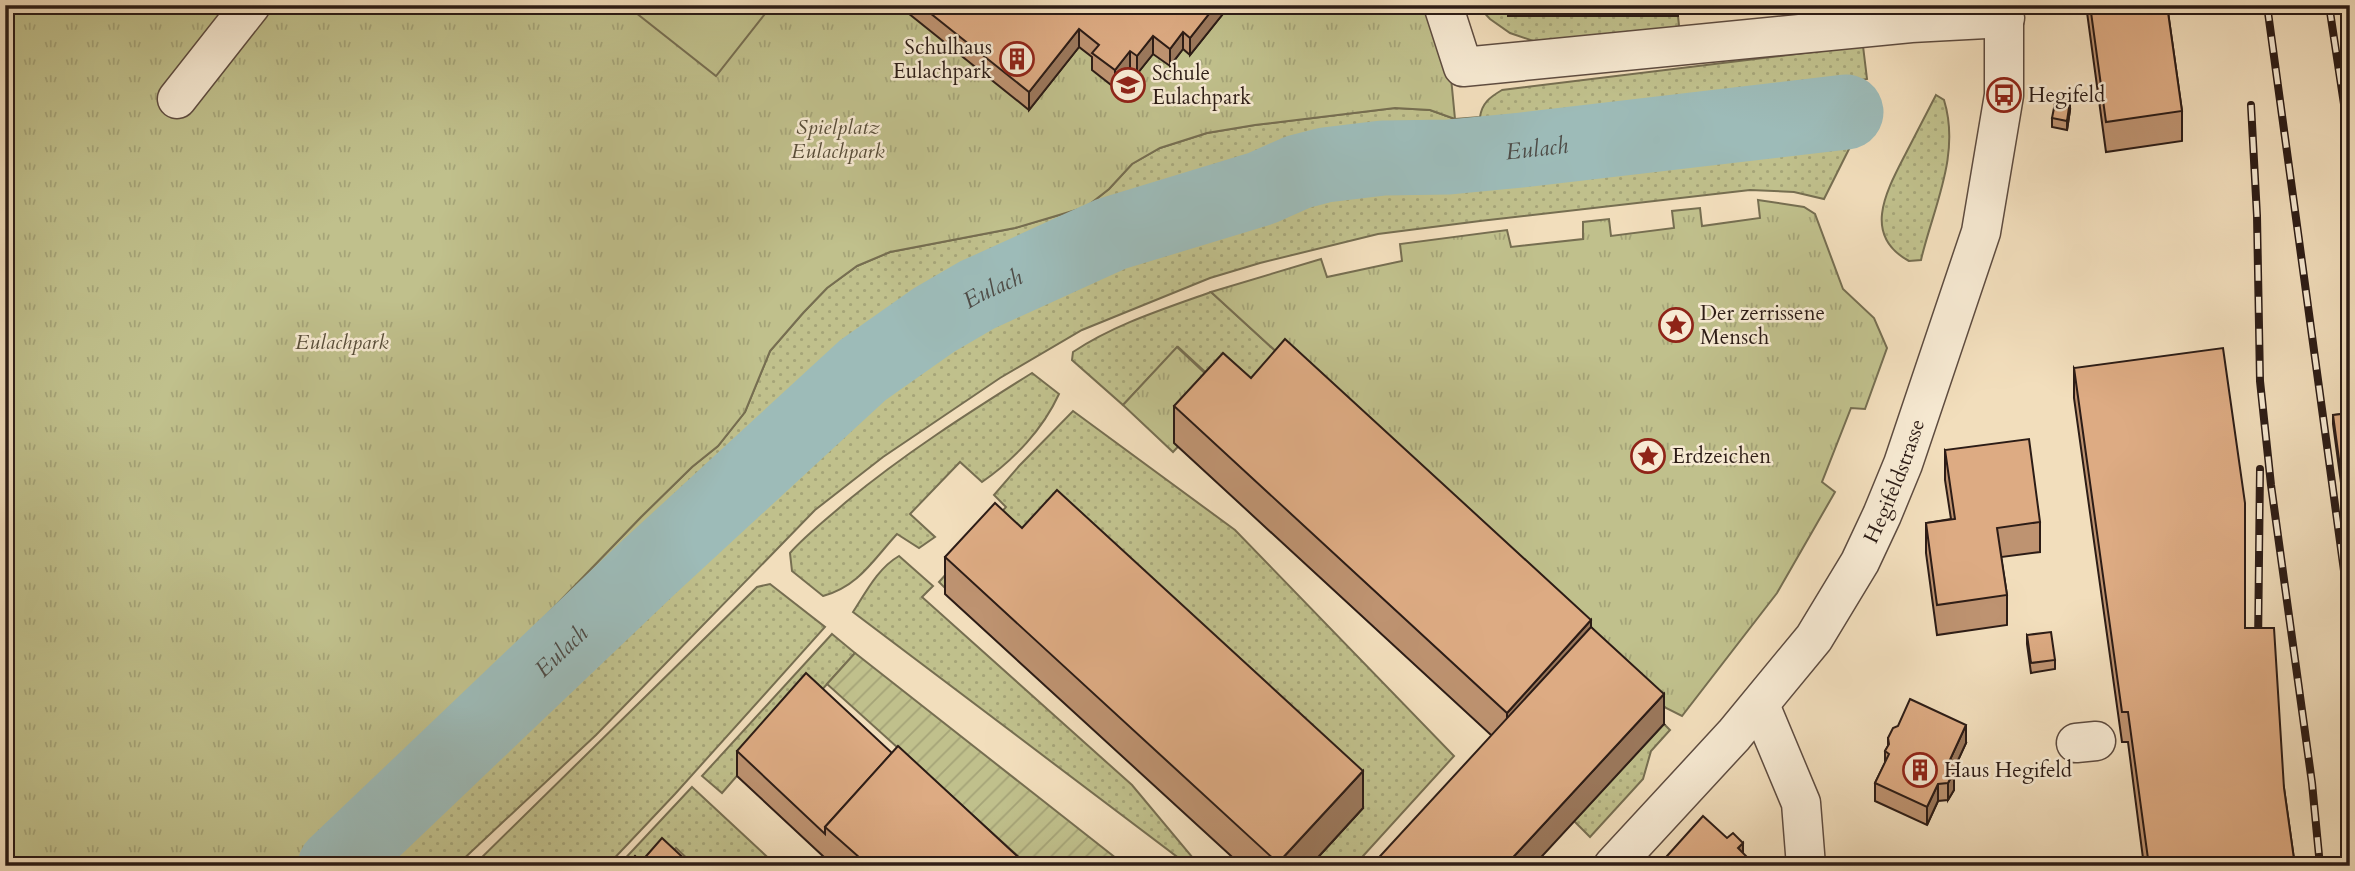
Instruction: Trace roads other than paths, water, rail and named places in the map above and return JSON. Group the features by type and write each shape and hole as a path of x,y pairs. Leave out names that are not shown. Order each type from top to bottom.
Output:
{"street":[{"path":"177,99 251,5"},
{"name":"Hegifeldstrasse","path":"1443,5 1463,66 1911,23 2005,11 2004,95 1981,232 1903,464 1860,562 1814,638 1760,705 1613,866"},
{"path":"1760,705 1801,803 1806,866"}],"waterway":[{"name":"Eulach","path":"335,866 649,567 863,370 934,320 977,295 1111,234 1262,188 1298,172 1325,165 1383,158 1449,157 1522,150 1846,112"}],"railway":[{"path":"2267,5 2350,615"},
{"path":"2329,5 2350,144"},
{"path":"2251,105 2257,216 2260,381 2271,485 2312,783 2320,866"},
{"path":"2258,647 2260,469"}],"place":[{"name":"Schulhaus Eulachpark","path":"1017,59"},
{"name":"Schule Eulachpark","path":"1128,85"},
{"name":"Hegifeld","path":"2004,95"},
{"name":"Der zerrissene Mensch","path":"1676,325"},
{"name":"Erdzeichen","path":"1648,456"},
{"name":"Haus Hegifeld","path":"1920,770"}],"park label":[{"name":"Spielplatz Eulachpark","path":"838,139"},
{"name":"Eulachpark","path":"342,342"}]}
